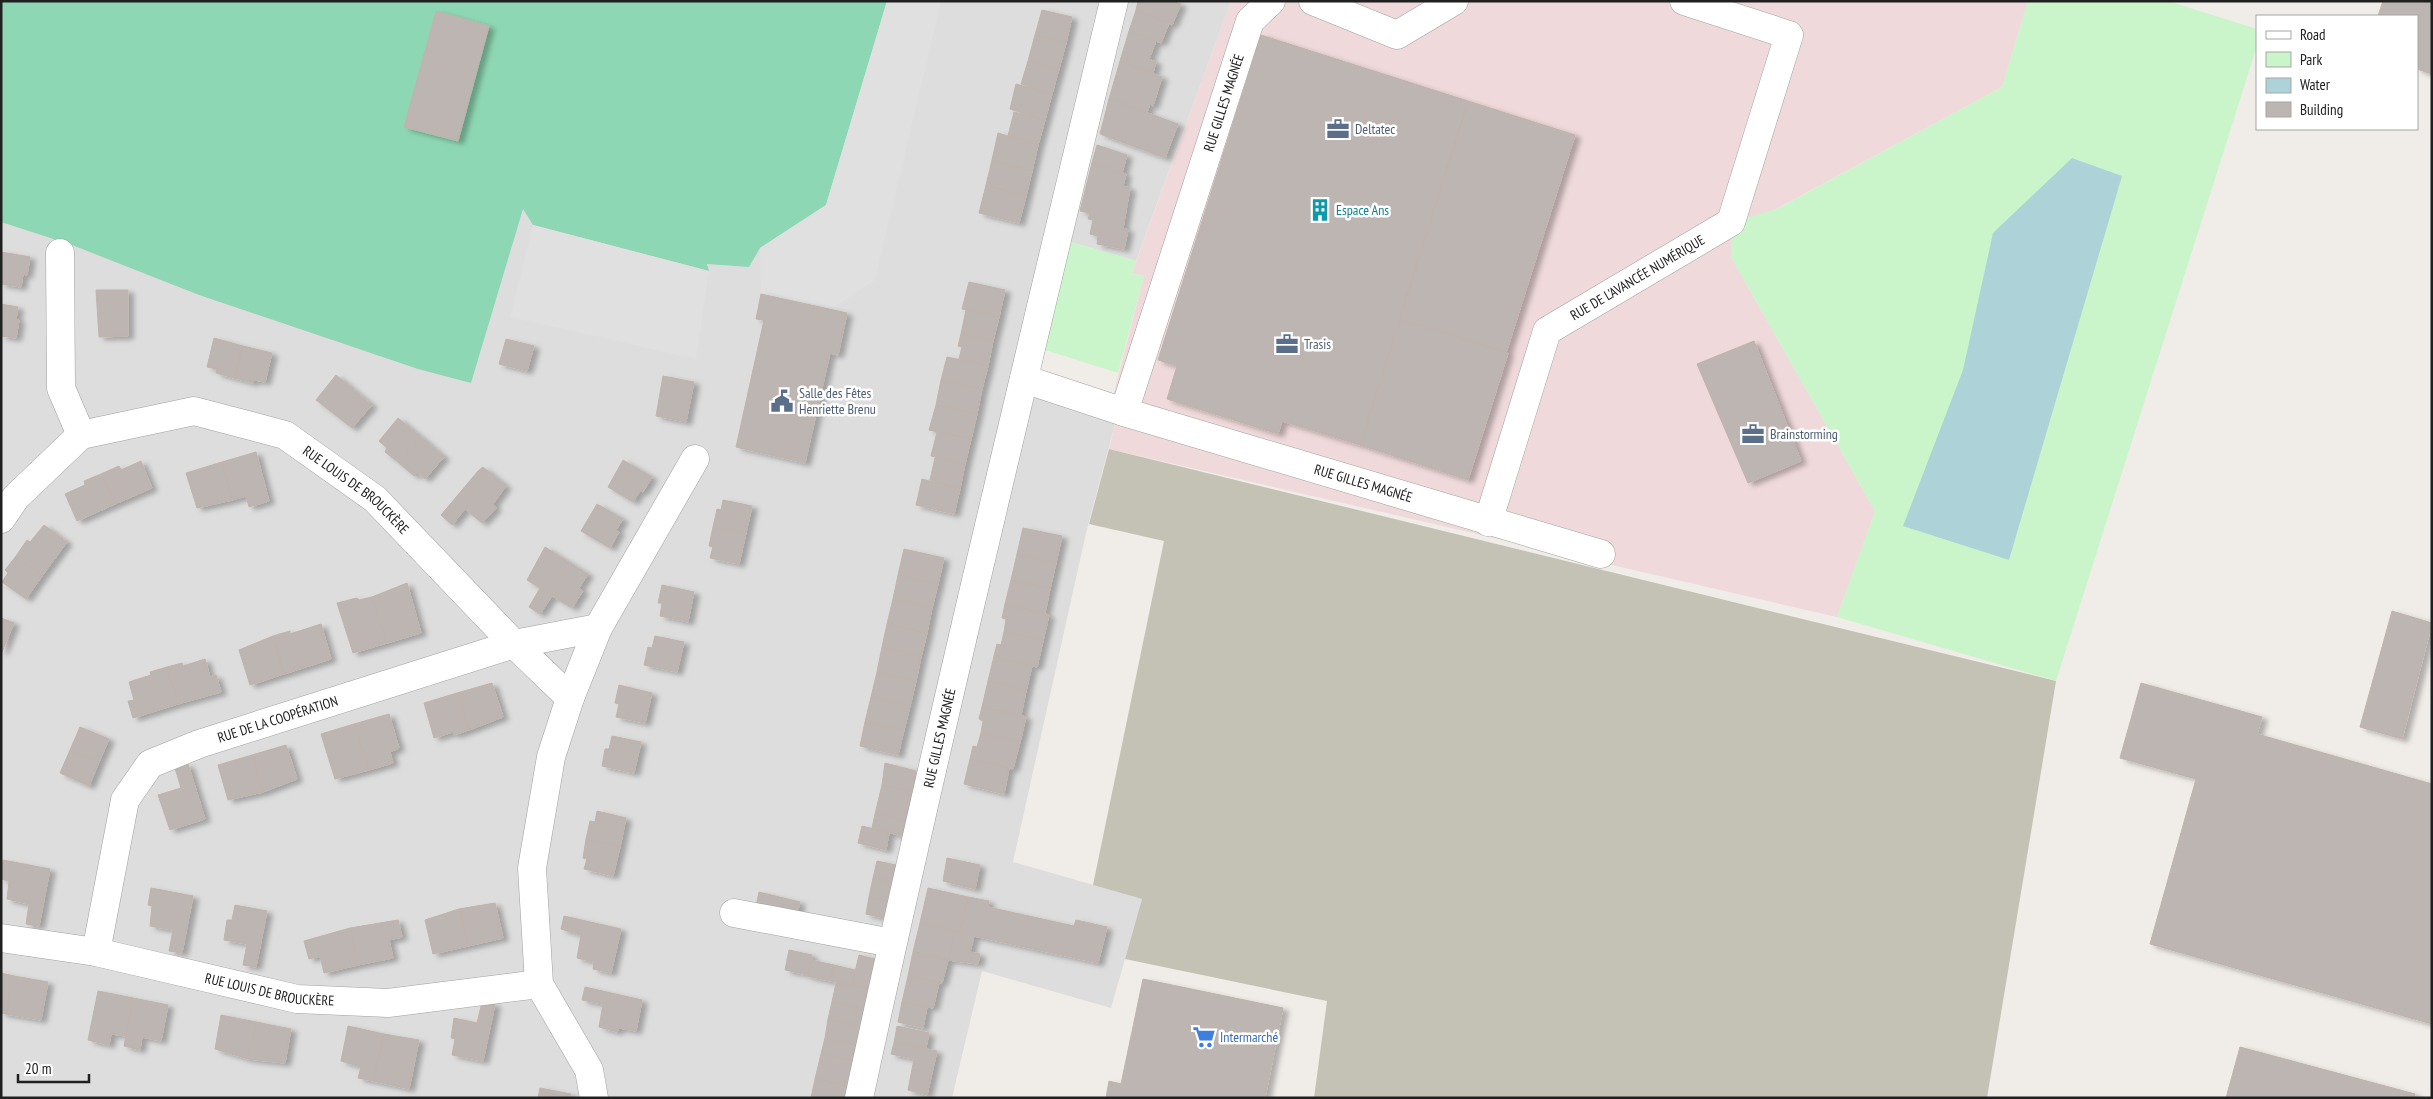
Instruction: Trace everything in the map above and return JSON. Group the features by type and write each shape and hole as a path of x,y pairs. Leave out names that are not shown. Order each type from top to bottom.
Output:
{"street":[{"name":"RUE GILLES MAGNÉE","path":"859,1098 892,943 1114,1"},
{"name":"RUE GILLES MAGNÉE","path":"1124,412 1250,21 1271,1"},
{"path":"1313,1 1397,35 1454,1"},
{"name":"RUE DE L'AVANCÉE NUMÉRIQUE","path":"1488,522 1548,331 1731,222 1788,35 1684,1"},
{"path":"1,519 16,497 81,435 61,388 60,253"},
{"name":"RUE GILLES MAGNÉE","path":"1024,379 1124,412 1488,522 1601,554"},
{"name":"RUE LOUIS DE BROUCKÈRE","path":"81,435 194,411 285,435 375,499 514,644 570,698"},
{"path":"594,1098 589,1070 540,984 532,868 552,757 570,698 598,628 695,459"},
{"name":"RUE DE LA COOPÉRATION","path":"96,952 126,800 150,764 199,744 514,644 598,628"},
{"path":"734,913 892,943"},
{"name":"RUE LOUIS DE BROUCKÈRE","path":"1,938 96,952 297,999 388,1004 540,984"}],"shaded area":[{"path":"1,1 1231,1 1136,261 1071,242 1030,394 1116,420 1086,533 1013,862 1142,899 1111,1008 982,971 952,1098 1,1098"},
{"path":"887,1 941,1 875,280 833,308 761,294 760,248 826,205"},
{"path":"1231,1 2028,1 2002,87 1756,220 1731,257 1875,511 1837,617 1109,449 1116,420 1114,393 1144,276 1132,273"},
{"path":"533,225 709,271 696,359 510,317"},
{"path":"1109,449 2056,681 1987,1098 1314,1098 1327,1001 1125,959 1142,899 1093,885 1164,541 1089,524"}],"green space":[{"path":"1,1 887,1 826,205 760,248 749,267 707,264 709,271 533,225 523,209 471,383 418,369 199,295 72,245 1,222"},
{"path":"2028,1 2168,1 2256,29 2256,49 2056,681 1837,617 1875,511 1731,257 1731,222 1777,209 2002,87"},
{"path":"1071,242 1136,261 1132,273 1144,276 1118,373 1042,349"}],"water":[{"path":"2072,158 2122,176 2009,560 1903,526 1963,370 1993,233"}],"building":[{"path":"1138,1 1171,1 1181,4 1172,25 1136,10"},
{"path":"2383,1 2432,1 2432,74 2418,69 2418,15 2378,15"},
{"path":"1042,10 1072,17 1066,43 1035,35"},
{"path":"1136,10 1169,23 1161,43 1129,31"},
{"path":"436,11 489,26 458,141 404,127"},
{"path":"1129,31 1156,41 1149,59 1156,62 1153,73 1120,61"},
{"path":"1035,35 1066,43 1059,69 1028,61"},
{"name":"Espace Ans","path":"1261,35 1468,101 1360,445 1282,421 1278,434 1167,399 1177,366 1158,360"},
{"path":"1028,61 1059,69 1052,94 1021,84"},
{"path":"1120,61 1162,77 1153,106 1150,104 1147,112 1109,99"},
{"path":"1016,84 1052,94 1045,120 1010,109"},
{"path":"1109,99 1178,124 1165,158 1100,134"},
{"path":"1468,101 1575,135 1506,353 1400,319"},
{"path":"1014,112 1045,120 1038,145 1008,136"},
{"path":"998,133 1038,145 1032,171 992,160"},
{"path":"1097,145 1127,155 1122,173 1092,163"},
{"path":"992,160 1032,171 1026,196 986,185"},
{"path":"1092,163 1126,174 1123,186 1130,188 1123,228 1128,230 1124,249 1097,244 1098,236 1090,234 1093,220 1088,219 1090,213 1080,211"},
{"path":"986,185 1026,196 1019,223 979,213"},
{"path":"1,252 30,257 27,275 23,274 21,287 1,284"},
{"path":"969,282 1005,290 999,317 962,309"},
{"path":"96,290 128,290 128,336 99,337"},
{"name":"Salle des Fêtes Henriette Brenu","path":"761,294 847,313 838,355 830,353 805,463 736,447 764,320 756,319"},
{"path":"1,304 18,307 16,319 19,320 16,338 1,336"},
{"path":"966,310 999,317 993,341 961,334"},
{"path":"1400,319 1508,353 1468,480 1360,445"},
{"path":"961,334 993,341 988,366 959,359 962,347 958,346"},
{"path":"214,338 243,346 234,378 216,373 217,369 207,367"},
{"path":"506,339 534,346 527,371 499,364"},
{"path":"1754,341 1801,461 1748,483 1697,364"},
{"path":"243,346 272,353 265,382 254,380 253,383 234,378"},
{"path":"947,357 988,366 982,389 941,380"},
{"path":"336,375 372,405 352,428 316,400"},
{"path":"663,376 694,382 686,422 656,416"},
{"path":"941,380 982,389 977,414 936,405"},
{"path":"936,405 977,414 971,439 929,430"},
{"path":"398,418 421,437 399,463 385,452 387,448 379,441"},
{"path":"937,432 971,439 965,464 931,456"},
{"path":"421,437 444,457 425,479 417,473 414,476 399,463"},
{"path":"256,452 269,501 249,507 246,496 232,500 222,462"},
{"path":"935,458 965,464 960,489 930,480"},
{"path":"623,460 652,477 643,492 640,491 633,502 608,487"},
{"path":"141,461 152,488 115,504 101,474 119,466 121,470"},
{"path":"222,462 232,500 197,508 186,473"},
{"path":"483,467 506,486 493,504 496,508 482,523 465,509 452,525 441,515"},
{"path":"101,474 115,504 77,521 65,494 85,485 84,481"},
{"path":"922,479 960,489 954,514 916,505"},
{"path":"723,500 752,506 746,533 713,527 717,509 721,510"},
{"path":"597,504 623,519 616,530 619,532 610,548 581,531"},
{"path":"44,525 67,542 42,576 16,556 27,540 30,542"},
{"path":"713,527 746,533 739,564 710,558 713,547 709,546"},
{"path":"1023,528 1062,536 1056,563 1017,554"},
{"path":"545,547 588,574 579,588 583,591 572,608 552,596 540,614 529,607 540,588 527,580"},
{"path":"904,549 944,558 938,584 898,575"},
{"path":"1017,554 1056,563 1050,589 1011,580"},
{"path":"16,556 42,576 26,599 2,582 8,573 5,570"},
{"path":"898,575 938,584 932,608 893,599"},
{"path":"1011,580 1050,589 1045,613 1005,604"},
{"path":"407,583 421,633 387,643 372,597"},
{"path":"662,585 694,592 688,622 660,616 662,603 658,603"},
{"path":"372,597 387,643 353,653 337,603 357,598 359,600"},
{"path":"893,599 932,608 927,633 887,624"},
{"path":"1005,604 1049,615 1043,641 1004,632 1006,619 1002,618"},
{"path":"2392,611 2432,623 2402,739 2360,727"},
{"path":"1,618 14,623 2,652 1,652"},
{"path":"321,624 331,659 284,674 273,636 290,631 290,634"},
{"path":"887,624 927,633 921,657 882,647"},
{"path":"1004,632 1043,641 1037,667 994,656 997,644 1001,645"},
{"path":"273,636 284,674 250,685 239,650"},
{"path":"655,636 684,642 677,672 644,665 648,647 652,648"},
{"path":"882,647 921,657 916,681 877,672"},
{"path":"994,656 1032,666 1026,691 988,681"},
{"path":"205,659 210,677 216,675 221,692 178,704 167,667 182,663 183,666"},
{"path":"167,667 178,704 133,718 128,701 134,700 129,682 151,675 150,672"},
{"path":"877,672 916,681 910,706 871,697"},
{"path":"988,681 1026,691 1021,715 982,707"},
{"path":"492,683 503,717 469,730 457,693"},
{"path":"2141,683 2262,717 2257,734 2432,784 2432,1024 2150,944 2196,779 2120,758"},
{"path":"619,685 652,693 645,723 616,717 619,704 615,703"},
{"path":"457,693 469,730 454,735 453,732 434,738 424,703"},
{"path":"871,697 910,706 904,730 865,722"},
{"path":"982,707 1026,717 1020,742 981,733 983,721 979,719"},
{"path":"389,714 399,748 390,752 393,763 369,770 354,724"},
{"path":"865,722 904,730 898,755 860,746"},
{"path":"354,724 369,770 335,779 321,734"},
{"path":"80,727 109,739 99,762 70,750"},
{"path":"981,733 1020,742 1013,769 970,759 973,746 977,747"},
{"path":"612,736 641,742 634,773 602,766 605,749 609,749"},
{"path":"286,745 297,779 263,792 252,755"},
{"path":"70,750 99,762 89,786 60,773"},
{"path":"252,755 263,792 228,800 218,765"},
{"path":"970,759 1009,768 1004,794 964,784"},
{"path":"885,763 916,771 912,791 882,785"},
{"path":"188,764 205,819 170,830 158,795 181,788 175,768"},
{"path":"882,785 912,791 906,820 875,814"},
{"path":"597,811 626,818 620,847 586,839 590,821 595,822"},
{"path":"875,814 906,820 902,836 872,828"},
{"path":"862,826 889,833 886,850 858,843"},
{"path":"586,839 620,847 613,876 584,869 587,859 583,858"},
{"path":"947,858 980,865 975,889 943,881"},
{"path":"3,860 50,869 39,926 26,924 29,904 7,899 9,881 1,879"},
{"path":"877,861 896,865 893,882 873,878"},
{"path":"873,878 893,882 888,901 869,897"},
{"path":"151,888 193,896 182,953 169,951 173,930 150,926 152,906 148,905"},
{"path":"928,888 968,897 960,932 920,923"},
{"path":"759,892 800,902 795,922 755,912"},
{"path":"869,897 888,901 884,918 866,914"},
{"path":"968,897 989,901 988,907 1074,926 1076,920 1107,927 1098,963 974,936 970,952 980,954 978,964 948,960 955,931 960,932"},
{"path":"495,903 503,938 468,946 459,909"},
{"path":"235,905 267,911 256,967 243,965 247,944 224,940 227,920 232,920"},
{"path":"459,909 468,946 433,954 425,920"},
{"path":"564,916 621,929 611,973 593,969 594,962 577,958 581,935 561,929"},
{"path":"398,920 402,937 389,940 393,958 358,965 350,928"},
{"path":"920,923 955,931 948,960 913,952"},
{"path":"350,928 358,965 324,973 320,956 309,959 304,941"},
{"path":"789,950 812,955 808,975 785,970"},
{"path":"913,952 948,960 942,983 908,976"},
{"path":"859,955 875,959 869,989 852,985"},
{"path":"811,960 834,965 830,981 807,976"},
{"path":"834,965 855,970 852,985 830,981"},
{"path":"1,973 14,976 6,1014 1,1013"},
{"path":"14,976 48,982 41,1020 6,1014"},
{"path":"908,976 939,983 933,1008 902,1002"},
{"name":"Intermarché","path":"1143,979 1283,1008 1265,1098 1106,1098 1109,1081 1121,1084"},
{"path":"836,983 869,989 864,1010 832,1002"},
{"path":"585,987 642,1000 636,1031 619,1028 617,1032 599,1027 603,1004 582,1000"},
{"path":"98,991 133,998 126,1036 111,1034 109,1045 88,1040"},
{"path":"133,998 168,1005 161,1041 142,1037 140,1050 124,1046"},
{"path":"482,1002 495,1004 483,1061 452,1055 455,1039 451,1038 454,1018 477,1023"},
{"path":"832,1002 864,1010 861,1026 828,1019"},
{"path":"902,1002 927,1007 923,1028 898,1022"},
{"path":"221,1015 256,1022 248,1059 215,1049"},
{"path":"828,1019 861,1026 856,1045 825,1038"},
{"path":"256,1022 291,1029 285,1063 248,1059"},
{"path":"348,1026 384,1034 373,1081 358,1078 361,1067 341,1061"},
{"path":"897,1026 929,1033 926,1048 894,1043"},
{"path":"384,1034 419,1040 409,1089 373,1081"},
{"path":"825,1038 856,1045 853,1061 821,1054"},
{"path":"894,1043 937,1051 927,1095 908,1090 914,1059 891,1054"},
{"path":"2240,1047 2415,1094 2414,1098 2226,1098"},
{"path":"821,1054 853,1061 848,1086 815,1079"},
{"path":"815,1079 848,1086 845,1098 811,1098"},
{"path":"540,1088 571,1094 570,1098 538,1098"}],"place":[{"name":"Deltatec","path":"1338,129"},
{"name":"Espace Ans","path":"1320,210"},
{"name":"Trasis","path":"1287,344"},
{"name":"Salle des Fêtes Henriette Brenu","path":"782,401"},
{"name":"Brainstorming","path":"1753,434"},
{"name":"Intermarché","path":"1204,1037"}]}
